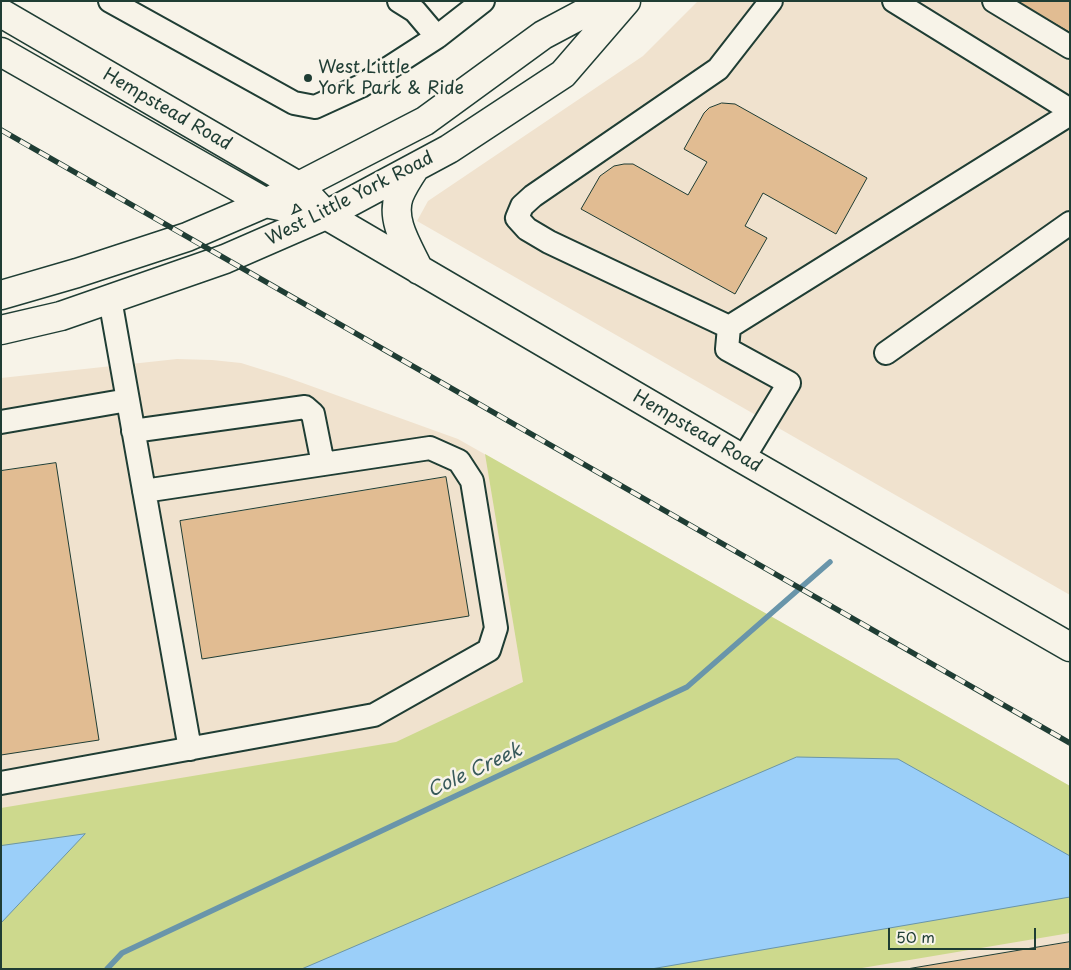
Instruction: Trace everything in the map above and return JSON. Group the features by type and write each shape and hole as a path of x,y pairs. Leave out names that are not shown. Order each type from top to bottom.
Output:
{"main road":[{"name":"West Little York Road","path":"1,294 77,273 187,237 300,187 425,121 543,35 607,1"},
{"name":"West Little York Road","path":"1,330 61,316 225,259 326,215 449,149 563,74 626,1"},
{"name":"Hempstead Road","path":"1,13 300,187 326,215 743,459 1070,646"},
{"name":"Hempstead Road","path":"1,52 266,203 326,215"},
{"path":"414,168 399,194 396,206 398,224 420,270"}],"lane":[{"path":"110,1 294,103 315,107 361,86 437,38 483,1"},
{"path":"399,1 415,10 437,38"},
{"path":"729,327 549,242 527,230 517,218 522,206 533,196 718,68 771,1"},
{"path":"729,327 1070,112 894,1"},
{"path":"994,1 1070,47"},
{"path":"1,5 35,32"},
{"path":"886,353 1070,222"},
{"path":"110,299 190,750"},
{"path":"729,327 727,349 789,384 743,459"},
{"path":"1,422 128,400"},
{"path":"133,431 305,407 313,414 315,419 323,464"},
{"path":"1,783 374,715 489,650 496,628 472,481 459,461 430,448 144,491"}],"shaded area":[{"path":"698,1 1070,1 1070,595 417,221 428,201 643,56"},
{"path":"177,359 241,363 286,377 458,439 1070,786 1070,969 1,969 1,378"}],"green space":[{"path":"485,454 1070,786 1070,933 856,969 1,969 1,808 396,742 523,682"}],"water":[{"path":"797,757 898,759 1070,856 1070,897 651,969 302,969"},
{"path":"85,834 1,923 1,846"}],"building":[{"path":"1016,1 1070,1 1070,32"},
{"path":"722,103 735,104 867,178 836,234 763,193 745,226 767,238 735,294 581,209 600,176 614,166 624,164 633,164 688,195 707,162 684,149 704,113 709,108"},
{"path":"56,463 99,740 1,755 1,471"},
{"path":"446,477 469,616 202,659 180,521"},
{"path":"1070,942 1070,969 907,969"}],"waterway":[{"name":"Cole Creek","path":"107,969 122,953 687,687 830,562"}],"railway":[{"path":"1,130 1070,743"}],"place":[{"name":"West Little York Park & Ride","path":"308,78"}]}
